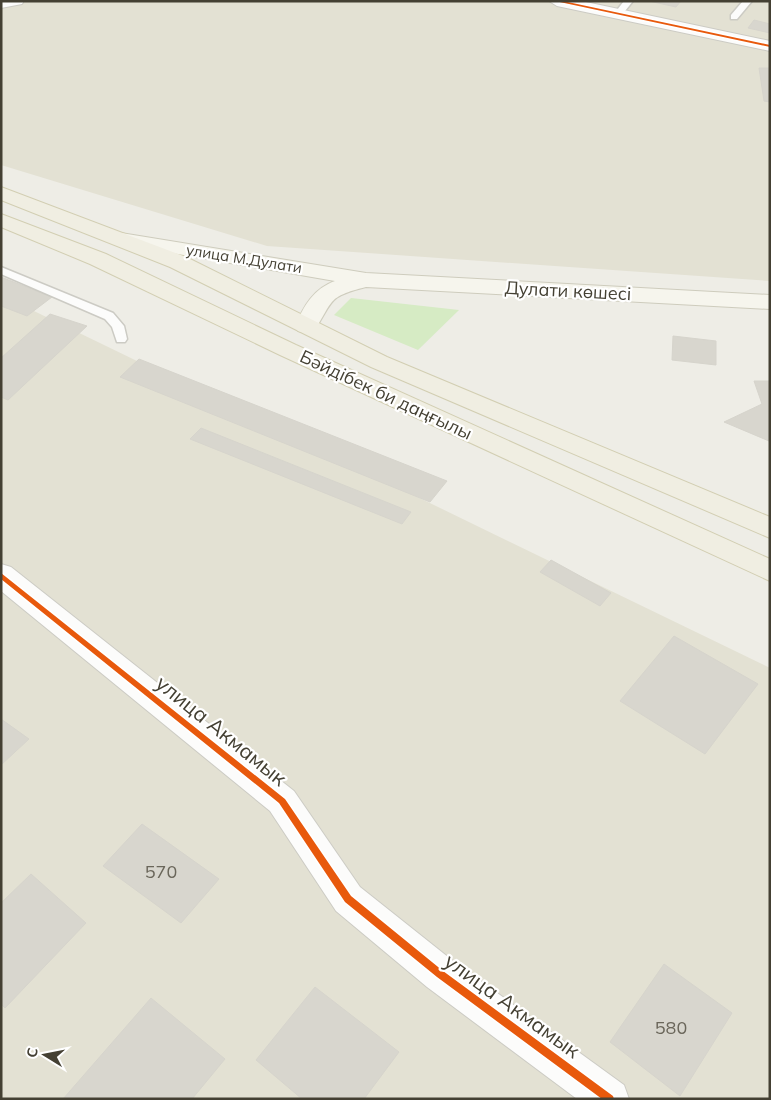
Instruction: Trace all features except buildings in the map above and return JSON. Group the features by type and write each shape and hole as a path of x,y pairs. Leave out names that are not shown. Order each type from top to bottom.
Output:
{"main road":[{"path":"1,192 121,239"},
{"name":"Бәйдібек би даңғылы","path":"1,220 98,260 296,354 770,571"},
{"name":"Бәйдібек би даңғылы","path":"121,239 178,262 379,362 770,528"},
{"name":"улица М.Дулати","path":"121,239 366,280"},
{"path":"306,326 318,300 336,287 366,280"},
{"name":"Дулати көшесі","path":"366,280 770,302"}],"street":[{"path":"1,3 16,1"},
{"path":"559,2 624,8 770,46"},
{"name":"улица Акмамык","path":"1,575 282,801 348,900 440,974 610,1099"}],"lane":[{"path":"734,17 748,1"},
{"path":"1,270 109,316 118,326 121,340"}],"shaded area":[{"path":"12,1 770,1 770,281 267,246 1,165 1,3"},
{"path":"1,295 770,668 770,1099 1,1099"}],"green space":[{"path":"351,298 459,310 418,350 334,315"}],"cycle path":[{"path":"557,1 770,46"},
{"path":"1,575 282,801 348,899 440,974 610,1099"}]}
